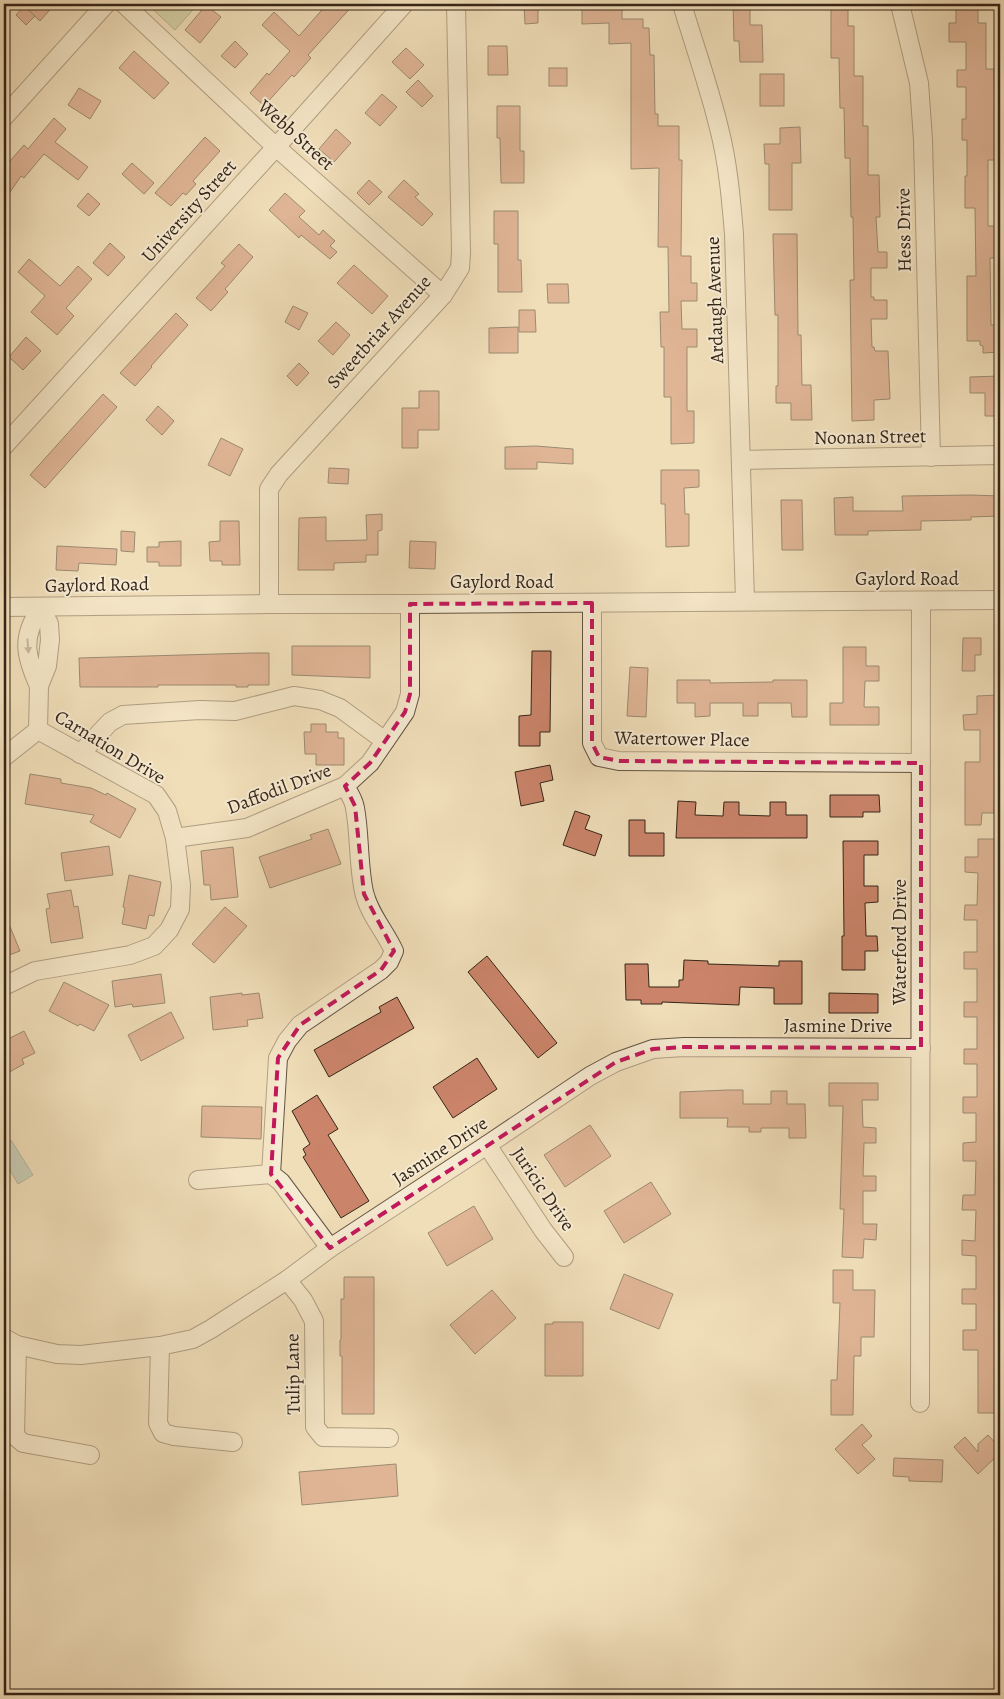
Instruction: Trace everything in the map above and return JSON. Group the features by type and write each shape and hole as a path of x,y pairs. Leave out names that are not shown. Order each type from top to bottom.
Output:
{"street":[{"path":"4,118 106,4"},
{"name":"Webb Street","path":"124,4 276,147 444,295"},
{"name":"University Street","path":"4,446 404,4"},
{"name":"Sweetbriar Avenue","path":"269,604 269,489 279,474 444,295 460,268 456,4"},
{"name":"Ardaugh Avenue","path":"682,4 711,95 730,184 734,234 745,601"},
{"name":"Hess Drive","path":"900,4 919,83 931,457"},
{"name":"Noonan Street","path":"741,460 1000,455"},
{"name":"Gaylord Road","path":"4,607 1000,600"},
{"name":"Waterford Drive","path":"920,1403 922,601"},
{"name":"Watertower Place","path":"592,603 592,742 599,757 619,761 921,763"},
{"name":"Daffodil Drive","path":"175,838 247,828 345,786 370,763 404,712 410,694 410,604"},
{"name":"Carnation Drive","path":"4,986 35,971 130,955 154,946 168,930 180,909 180,885 175,838 167,811 156,795 38,730 39,686 47,666 50,640 49,624 42,608 32,621 26,642 32,671 39,686"},
{"path":"80,754 110,722 123,715 200,710 235,711 294,696 320,700 340,708 385,741"},
{"path":"4,757 38,730"},
{"path":"271,1174 278,1058 286,1041 300,1025 380,970 389,962 394,951 371,911 364,894 355,806 345,786"},
{"name":"Jasmine Drive","path":"10,1341 57,1354 81,1354 160,1346 193,1339 211,1330 287,1280 330,1248 590,1076 616,1062 653,1049 684,1047 921,1048"},
{"name":"Juricic Drive","path":"488,1145 543,1230 564,1257"},
{"path":"198,1180 271,1174 281,1182 330,1248"},
{"name":"Tulip Lane","path":"287,1280 303,1300 314,1321 315,1427 323,1437 389,1438"},
{"path":"10,1341 15,1436 23,1443 90,1456"},
{"path":"160,1346 158,1423 163,1433 174,1436 233,1442"}],"highlighted area":[{"path":"592,603 592,743 599,757 619,761 921,763 921,1048 684,1047 653,1049 616,1062 330,1248 271,1174 278,1058 300,1025 381,970 394,951 364,894 355,806 345,786 370,763 405,712 410,694 410,604"}],"green space":[{"path":"147,4 198,4 175,30"}],"water":[{"path":"11,1140 33,1175 18,1184 4,1160 4,1144"}],"building":[{"path":"35,4 55,4 40,21 29,11"},
{"path":"327,4 354,4 308,55 311,58 294,77 292,75 264,106 250,93 290,51 262,25 274,12 299,36"},
{"path":"524,4 538,4 538,23 525,24"},
{"path":"582,4 622,4 622,19 643,19 643,28 649,28 650,55 654,55 655,114 658,114 658,126 679,126 679,160 682,160 681,256 691,256 691,283 697,283 697,301 681,301 682,329 697,329 697,347 687,347 687,411 694,411 694,443 671,444 671,397 664,397 664,347 661,347 660,312 669,312 668,247 658,247 659,168 631,169 631,43 609,44 609,23 582,24"},
{"path":"733,4 750,4 750,25 762,25 763,62 740,62 739,41 734,41"},
{"path":"831,4 848,4 848,26 854,26 854,76 863,76 863,126 868,126 868,175 879,175 880,217 876,217 878,252 887,252 887,268 871,268 871,297 874,297 874,300 887,300 887,319 871,319 872,347 874,347 875,351 888,351 890,399 874,400 874,420 852,421 850,280 854,280 853,217 851,217 850,158 845,158 844,108 840,108 839,58 831,58"},
{"path":"956,4 978,4 978,23 986,23 986,69 994,69 995,119 1000,119 1000,160 988,160 988,226 999,226 999,258 990,258 991,325 1000,325 1000,352 983,353 983,346 980,345 980,341 967,341 967,276 976,276 975,208 965,208 967,140 962,140 962,119 966,119 966,87 957,87 957,70 966,70 966,42 949,42 949,23 956,23"},
{"path":"206,5 221,17 200,43 185,30"},
{"path":"24,6 35,16 26,25 16,15"},
{"path":"235,41 248,54 235,68 221,56"},
{"path":"488,46 507,46 508,75 488,75"},
{"path":"406,48 424,65 410,79 392,62"},
{"path":"134,51 169,83 154,99 119,68"},
{"path":"549,68 567,68 567,86 549,86"},
{"path":"760,74 784,74 784,106 760,106"},
{"path":"418,80 433,96 422,107 406,92"},
{"path":"79,88 101,101 90,119 68,105"},
{"path":"382,94 397,107 380,126 365,113"},
{"path":"497,106 520,106 520,151 524,151 524,183 501,183 500,138 497,138"},
{"path":"54,118 66,129 55,142 88,167 78,180 44,154 24,178 21,176 4,201 4,168 24,145 28,149"},
{"path":"800,127 801,163 792,163 792,210 769,210 769,164 765,164 764,144 780,144 780,128"},
{"path":"336,129 351,143 334,162 319,149"},
{"path":"205,137 220,151 193,181 196,184 186,195 183,193 171,206 155,193"},
{"path":"132,163 154,183 144,194 122,174"},
{"path":"369,180 382,192 369,205 357,193"},
{"path":"404,180 419,194 415,197 433,214 422,226 388,197"},
{"path":"88,193 100,204 89,216 77,206"},
{"path":"285,193 305,211 299,217 319,235 323,230 335,241 330,246 337,252 330,259 301,235 299,238 269,210"},
{"path":"494,211 518,211 518,260 521,260 522,292 498,292 498,244 494,244"},
{"path":"773,234 797,234 798,335 801,335 802,385 811,385 812,420 791,420 791,403 776,403 776,386 778,386 778,315 775,315"},
{"path":"110,243 125,257 108,276 93,263"},
{"path":"239,244 253,257 225,289 228,292 211,311 196,298 225,266 221,263"},
{"path":"29,259 60,286 78,266 92,279 66,308 74,316 57,335 31,312 45,296 18,272"},
{"path":"354,265 388,296 372,314 337,283"},
{"path":"547,284 568,284 569,303 548,303"},
{"path":"293,306 308,313 299,330 285,322"},
{"path":"519,310 535,310 536,332 519,332"},
{"path":"176,313 188,325 135,386 120,373"},
{"path":"336,322 350,335 333,355 318,341"},
{"path":"518,327 518,353 489,353 489,328"},
{"path":"26,337 41,351 23,370 9,357"},
{"path":"299,363 309,373 297,386 287,376"},
{"path":"1000,376 1000,416 985,416 985,393 970,393 970,377"},
{"path":"419,391 439,391 439,430 418,430 418,448 402,448 402,408 419,408"},
{"path":"103,394 117,407 45,488 30,475"},
{"path":"158,406 174,421 162,435 146,420"},
{"path":"221,438 243,449 230,476 208,465"},
{"path":"536,446 573,449 573,464 537,462 537,469 505,469 505,447"},
{"path":"329,468 349,469 348,484 328,483"},
{"path":"661,470 699,470 699,487 684,488 685,514 689,514 689,546 666,547 665,504 661,504"},
{"path":"902,496 1000,496 1000,516 971,517 971,520 921,521 921,530 868,531 868,535 835,535 834,498 853,497 853,511 903,511"},
{"path":"781,500 802,500 803,550 782,550"},
{"path":"382,514 382,530 378,531 378,555 366,555 366,562 334,563 334,570 298,570 299,518 326,517 326,541 367,540 366,515"},
{"path":"220,521 239,521 240,565 222,565 222,561 210,561 209,542 220,541"},
{"path":"121,531 135,532 134,552 121,551"},
{"path":"181,541 181,566 159,566 159,562 147,562 147,547 159,547 159,542"},
{"path":"410,541 436,542 435,569 409,568"},
{"path":"57,546 117,549 116,565 79,563 78,571 56,570"},
{"path":"963,638 981,638 981,655 975,655 975,671 962,671"},
{"path":"292,646 370,646 370,678 292,675"},
{"path":"843,647 866,647 866,666 879,666 879,681 865,681 864,707 879,707 879,725 830,725 830,703 843,703"},
{"path":"532,651 551,651 550,732 540,732 540,746 519,746 519,716 531,715"},
{"path":"269,653 269,685 248,685 248,687 236,687 236,685 158,685 158,687 80,687 79,658"},
{"path":"630,667 648,668 646,717 627,716"},
{"path":"677,680 710,680 710,683 807,680 807,717 792,717 791,703 758,703 758,716 743,716 743,703 710,703 710,716 695,717 695,703 677,703"},
{"path":"998,695 1000,777 995,777 994,813 982,813 981,825 965,825 965,762 980,762 980,730 964,730 963,715 977,714 977,696"},
{"path":"311,724 326,724 326,732 338,732 338,738 344,738 344,765 316,765 316,754 305,754 304,732 311,732"},
{"path":"550,765 553,780 540,783 544,801 521,806 515,772"},
{"path":"30,774 61,779 61,783 91,788 106,795 107,793 136,809 120,838 90,822 94,815 25,804"},
{"path":"830,795 879,795 880,812 863,812 863,817 830,817"},
{"path":"678,801 696,802 695,815 723,816 724,802 739,802 739,815 770,816 770,802 786,802 786,815 807,815 807,838 676,838"},
{"path":"575,811 590,816 585,829 602,835 595,856 563,845"},
{"path":"629,820 645,820 645,833 664,833 664,856 629,856"},
{"path":"328,829 341,864 270,888 259,857 312,839 310,835"},
{"path":"978,839 1000,839 998,935 1000,935 1000,1046 999,1064 997,1064 999,1158 995,1316 998,1316 1000,1398 996,1398 996,1413 978,1413 978,1350 963,1350 963,1330 976,1330 976,1304 962,1304 962,1289 976,1289 976,1256 962,1255 962,1240 975,1241 976,1210 962,1210 963,1195 975,1195 976,1161 963,1161 963,1143 976,1142 976,1113 963,1113 963,1097 977,1097 977,1064 964,1064 964,1049 977,1049 977,1017 964,1017 964,1002 977,1002 977,969 964,969 964,952 977,952 977,920 964,920 965,905 977,905 978,873 965,872 965,857 978,857"},
{"path":"843,841 878,841 878,855 864,855 864,886 878,886 878,902 865,903 866,936 877,936 878,951 865,951 865,970 842,970 842,936 844,936"},
{"path":"109,846 113,875 65,881 61,853"},
{"path":"233,847 238,897 211,900 210,885 204,885 201,851"},
{"path":"129,875 161,882 154,916 149,915 146,929 122,924"},
{"path":"71,890 74,907 78,906 83,938 51,943 46,909 50,908 47,894"},
{"path":"225,907 247,926 214,963 192,944"},
{"path":"4,912 20,951 4,957"},
{"path":"487,956 557,1043 538,1058 468,972"},
{"path":"684,960 708,961 708,964 779,966 779,961 802,961 802,1004 774,1004 774,988 740,987 739,1005 662,1002 662,1004 641,1004 641,1000 626,1000 625,964 648,964 649,987 679,987 679,980 683,980"},
{"path":"161,974 165,1003 133,1007 132,1004 115,1007 112,981"},
{"path":"64,982 109,1005 94,1031 80,1024 78,1026 49,1011"},
{"path":"242,993 242,995 259,993 263,1018 247,1020 248,1026 213,1030 210,997"},
{"path":"829,993 878,994 878,1013 829,1013"},
{"path":"397,997 414,1028 329,1077 314,1050 381,1012 379,1007"},
{"path":"171,1012 184,1038 141,1061 128,1035"},
{"path":"24,1031 35,1053 22,1059 24,1064 4,1075 4,1041"},
{"path":"477,1058 497,1089 453,1118 433,1087"},
{"path":"829,1083 878,1083 878,1100 862,1100 863,1127 876,1128 876,1143 864,1143 863,1176 876,1176 876,1191 863,1191 863,1224 877,1224 876,1240 864,1239 863,1258 842,1257 844,1209 840,1209 843,1106 829,1106"},
{"path":"743,1090 743,1104 771,1104 771,1091 787,1091 787,1104 805,1104 806,1138 789,1138 789,1128 761,1128 761,1132 749,1132 749,1127 727,1127 728,1118 680,1118 680,1092"},
{"path":"317,1095 338,1129 328,1135 369,1201 341,1218 303,1157 306,1155 303,1149 310,1144 292,1111"},
{"path":"202,1106 262,1107 261,1139 201,1137"},
{"path":"590,1125 611,1156 565,1187 544,1155"},
{"path":"651,1182 671,1214 624,1243 604,1211"},
{"path":"474,1206 493,1239 447,1266 428,1233"},
{"path":"833,1270 853,1270 853,1290 875,1290 874,1337 861,1337 861,1356 854,1356 853,1415 831,1415 831,1380 837,1380 840,1303 833,1303"},
{"path":"624,1274 673,1294 659,1329 610,1309"},
{"path":"344,1277 374,1277 374,1414 342,1414 342,1356 340,1356 340,1340 341,1299 344,1299"},
{"path":"492,1290 516,1318 475,1354 450,1325"},
{"path":"553,1322 583,1322 583,1376 545,1376 545,1324 553,1324"},
{"path":"862,1424 872,1436 862,1445 875,1459 858,1474 835,1449"},
{"path":"988,1435 1000,1448 1000,1453 978,1474 954,1447 965,1437 978,1452 978,1444"},
{"path":"894,1458 943,1460 942,1482 909,1481 909,1477 893,1476"},
{"path":"396,1464 398,1496 302,1505 299,1472"}]}
